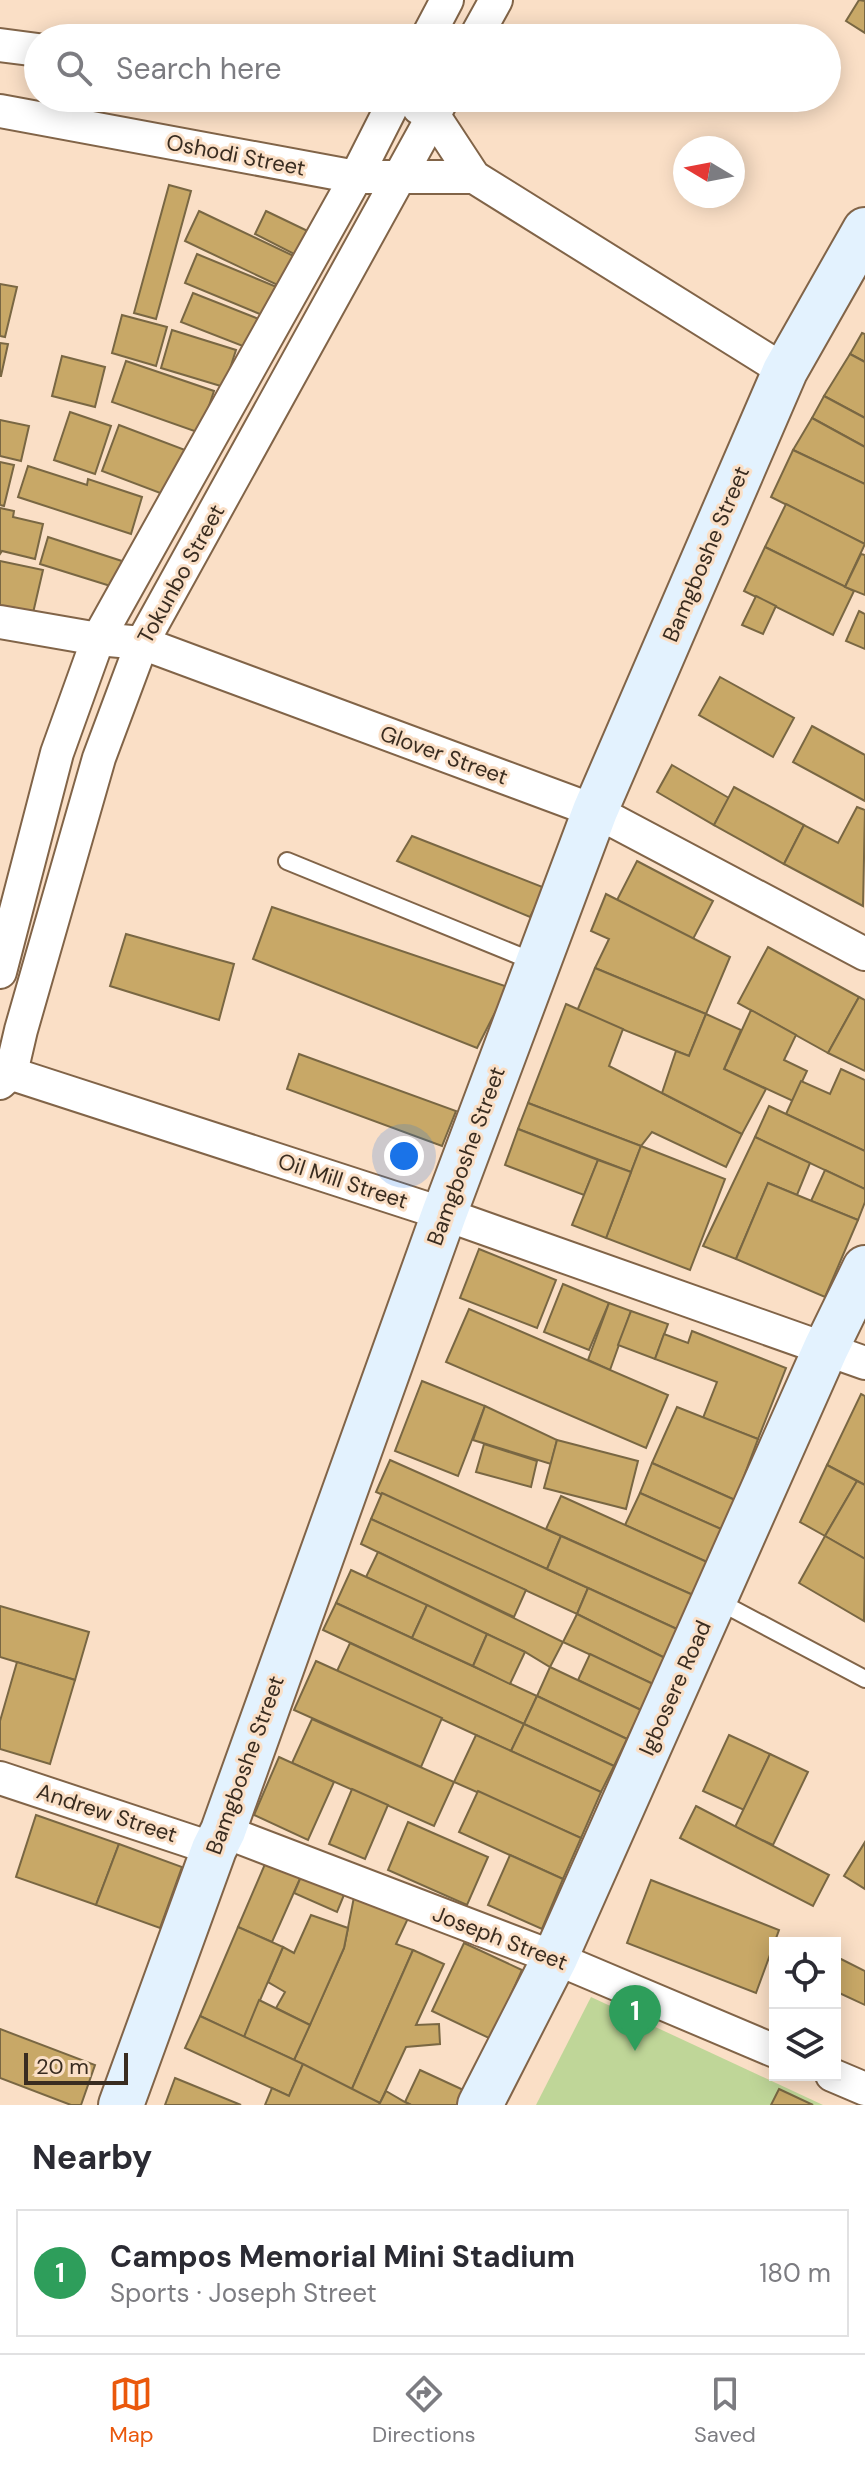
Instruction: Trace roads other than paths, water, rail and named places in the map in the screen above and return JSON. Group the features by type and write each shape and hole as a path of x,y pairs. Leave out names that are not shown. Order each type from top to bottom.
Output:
{"main road":[{"name":"Bamgboshe Street","path":"121,2105 444,1214 595,811 785,371 865,230"},
{"name":"Igbosere Road","path":"480,2105 555,1958 715,1599 846,1356 865,1268"}],"street":[{"path":"434,24 447,0"},
{"path":"483,24 496,0"},
{"path":"0,45 24,48"},
{"name":"Oshodi Street","path":"0,111 356,177 474,177"},
{"name":"Tokunbo Street","path":"0,972 57,753 98,639 356,177 389,112"},
{"name":"Tokunbo Street","path":"4,1075 21,1030 99,758 142,643 436,112"},
{"path":"442,112 474,177 785,371"},
{"name":"Glover Street","path":"0,622 98,639 142,643 595,811 865,954"},
{"name":"Oil Mill Street","path":"4,1075 444,1214 846,1356"},
{"name":"Andrew Street","path":"0,1778 218,1840"},
{"name":"Joseph Street","path":"218,1840 555,1958 769,2048"},
{"path":"841,2079 865,2089"}],"lane":[{"path":"287,861 538,964"},
{"path":"715,1599 865,1679"}],"place":[{"name":"Campos Memorial Mini Stadium","path":"635,2051"}]}
